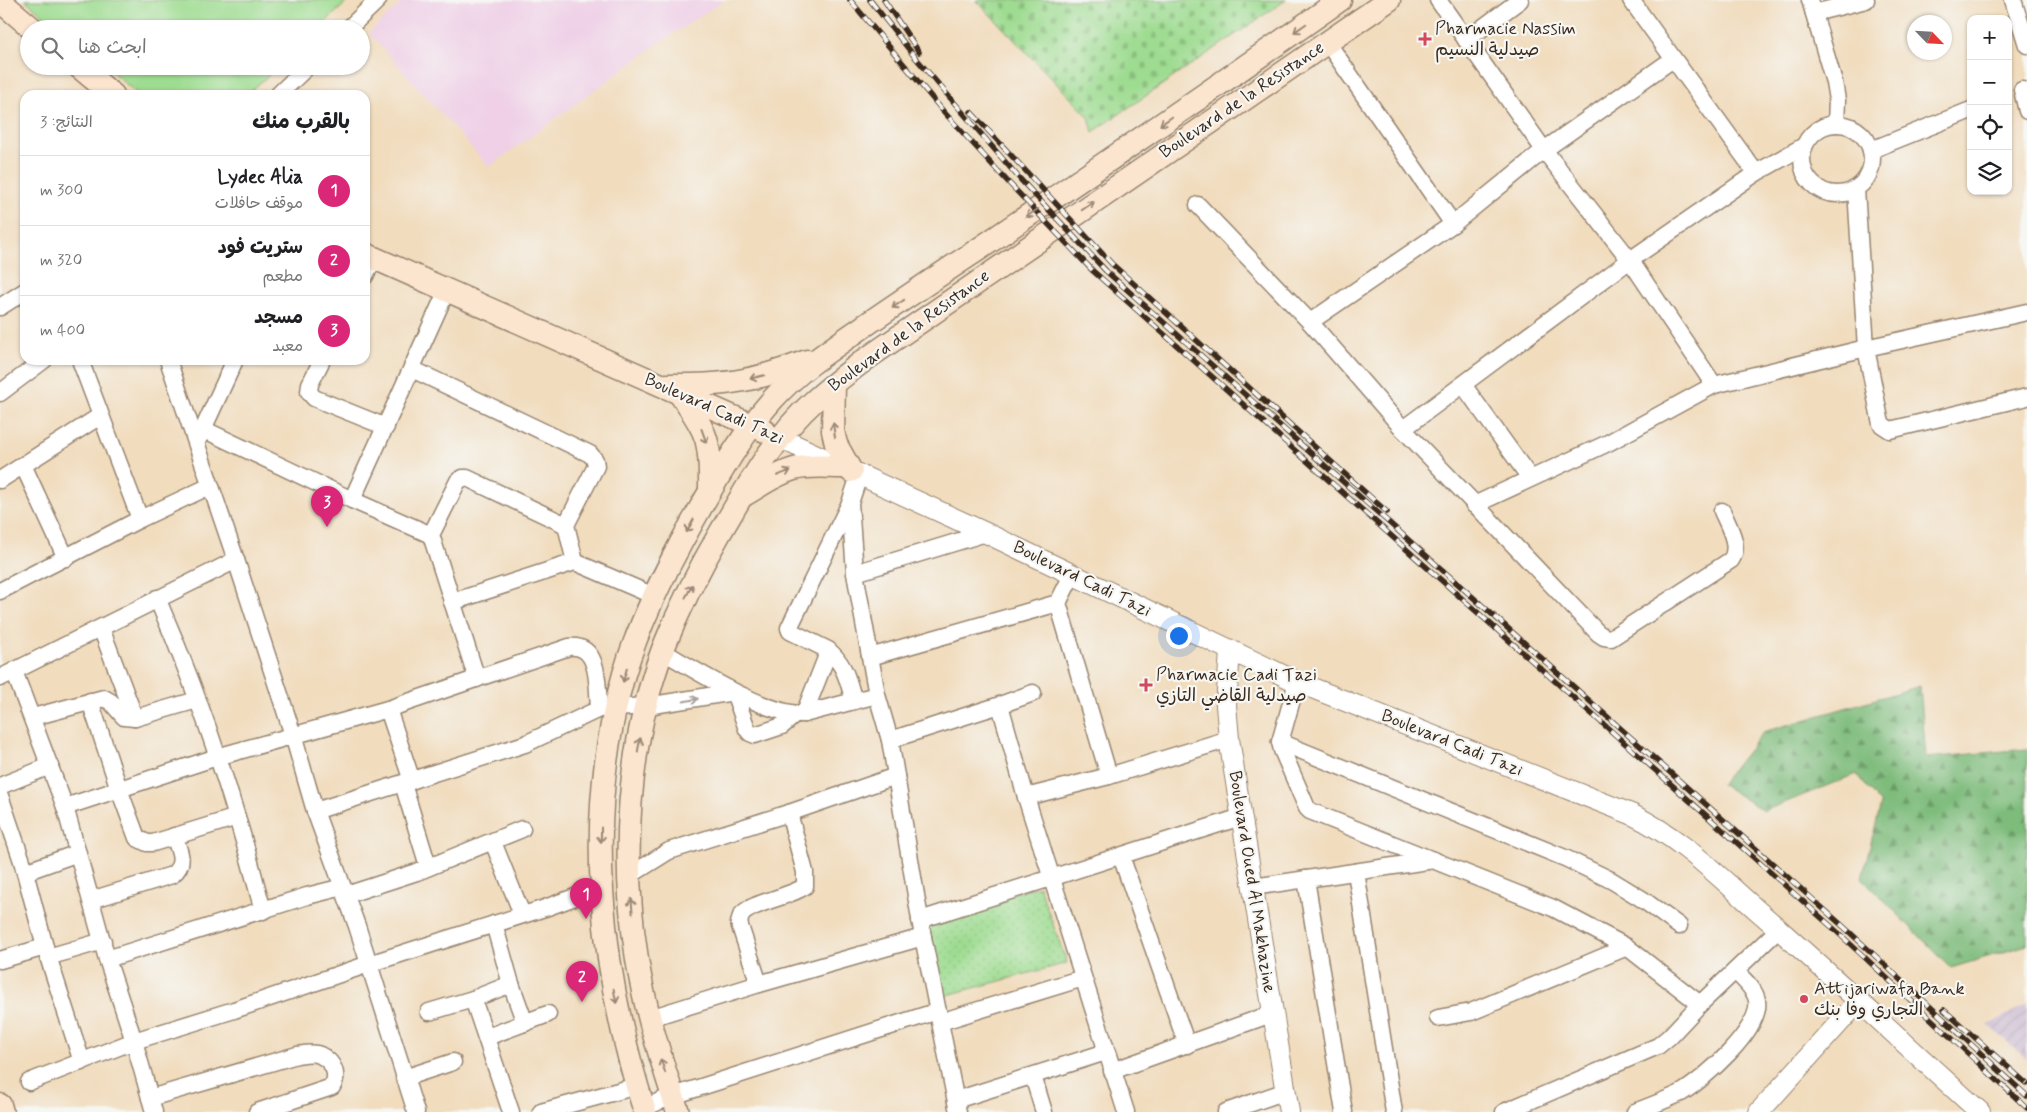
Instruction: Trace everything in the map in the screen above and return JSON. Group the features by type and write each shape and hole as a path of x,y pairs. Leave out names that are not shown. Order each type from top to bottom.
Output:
{"main road":[{"name":"Boulevard de la Resistance","path":"644,1110 614,996 606,936 602,887 601,821 608,708 625,673 654,596 710,491 753,425 772,400 820,357 1340,0"},
{"name":"Boulevard de la Resistance","path":"675,1104 650,1018 637,959 629,876 630,806 637,750 662,651 683,602 760,466 813,401 866,358 1389,0"},
{"path":"0,1 22,20"},
{"path":"89,75 107,90"},
{"name":"Boulevard Cadi Tazi","path":"370,264 446,290 782,438"},
{"path":"659,385 743,381 820,357"},
{"path":"834,385 833,431 836,444 851,472"},
{"path":"680,394 698,421 706,439 710,456 710,491"},
{"path":"741,497 776,476 794,469 808,467 851,472"},
{"path":"0,1105 2,1112"}],"street":[{"path":"357,20 378,0"},
{"path":"1438,0 1544,150 1630,260 1714,385"},
{"path":"1466,40 1520,0"},
{"path":"1631,0 1756,173"},
{"path":"1836,124 1837,100 1834,82 1812,6 1866,0"},
{"path":"2013,0 2027,45"},
{"path":"1327,42 1453,224"},
{"path":"1310,322 1453,224 1544,150 1673,59"},
{"path":"283,90 299,75"},
{"path":"2019,90 2027,111"},
{"path":"1871,150 1967,112"},
{"path":"1836,124 1858,130 1866,139 1871,150 1871,168 1866,179 1856,189 1845,194 1833,194 1822,191 1812,184 1805,174 1802,158 1804,146 1811,136 1824,126 1836,124"},
{"path":"1403,429 1464,386 1630,260 1756,173 1804,146"},
{"path":"1856,189 1866,348 1881,424 1890,430 2027,397"},
{"path":"1198,205 1310,322 1403,429 1474,505 1604,637 1611,638 1731,560 1735,554 1736,547 1722,511"},
{"path":"352,500 446,290"},
{"path":"0,308 20,294"},
{"path":"1474,505 1608,443 1714,385 1866,348 2027,312"},
{"path":"0,393 37,365"},
{"path":"82,365 140,519"},
{"path":"170,365 200,435 210,486 293,735 315,811 369,964 416,1112"},
{"path":"200,435 233,365"},
{"path":"320,365 310,384 309,392 314,398 386,427"},
{"path":"412,369 590,454 595,460 596,466 566,524 575,562"},
{"path":"1464,386 1530,478"},
{"path":"0,480 100,416"},
{"path":"200,435 431,535"},
{"name":"Boulevard Cadi Tazi","path":"782,438 851,472 986,533 1230,652 1296,682 1632,814 1657,827 1680,843 1779,929 1980,1112"},
{"path":"23,465 66,558"},
{"path":"851,472 850,503 855,573 877,695 890,740 923,937 957,1106 1033,1076 1106,1052"},
{"path":"477,679 431,535 458,481 467,478 566,524"},
{"path":"0,591 140,519 210,486"},
{"path":"850,503 788,628 790,631 828,650 838,659 847,676 854,702"},
{"path":"855,573 986,533"},
{"path":"236,560 7,674 33,717 65,807 107,959 134,1041 152,1105 297,1055 310,1053 320,1055 329,1061 336,1071 336,1080 332,1087 257,1112"},
{"path":"452,602 575,562 654,596"},
{"path":"1072,575 1058,603 1109,776"},
{"path":"157,598 186,667 217,757 237,817 263,911"},
{"path":"870,657 1058,603"},
{"path":"101,628 135,718"},
{"path":"65,807 217,757 388,709 569,647 582,648 589,654 594,662 608,708"},
{"path":"800,714 828,654 828,650"},
{"path":"662,651 734,692 769,706 800,714"},
{"name":"Boulevard Oued Al Makhazine","path":"1230,652 1226,705 1229,738 1289,1112"},
{"path":"1296,682 1280,742 1310,811 1554,908 1627,948 1700,1004"},
{"path":"734,692 747,729 755,736 782,726 800,714 877,695"},
{"path":"315,811 525,744 608,708 647,706 734,692"},
{"path":"890,740 1032,693"},
{"path":"33,717 100,698 107,699 121,715 127,718 135,718 197,700"},
{"path":"90,701 137,838 141,841 152,843 237,817"},
{"path":"1000,705 1026,797 1126,1112"},
{"path":"388,709 428,866"},
{"path":"1026,797 1109,776 1229,738"},
{"path":"1280,742 1565,858 1611,880 1642,899 1679,926"},
{"path":"0,786 50,766"},
{"path":"629,876 669,850 789,814 896,776"},
{"path":"0,796 25,872 47,952 82,1062"},
{"path":"759,984 739,923 741,915 747,910 794,893 805,886 805,872 789,814"},
{"path":"920,920 1241,817"},
{"path":"107,959 307,896 386,883 494,842 522,829"},
{"path":"91,900 172,875 178,870 181,860 174,836"},
{"path":"494,842 522,914"},
{"path":"25,872 78,853"},
{"path":"1121,856 1187,1045"},
{"path":"1253,887 1434,860"},
{"path":"1356,872 1394,1112"},
{"path":"1306,879 1344,1112"},
{"path":"29,1082 134,1041 208,1019 602,887"},
{"path":"494,924 511,984 525,1023"},
{"path":"1504,1112 1658,1046 1670,1037 1700,1004 1779,929"},
{"path":"650,1018 759,984 923,937"},
{"path":"0,960 102,941"},
{"path":"1438,1018 1471,1012 1627,948"},
{"path":"1634,1112 1680,1093 1697,1082 1745,1035 1758,1008 1757,999 1751,988 1735,971"},
{"path":"644,1110 675,1104 939,1016 1083,978"},
{"path":"429,1012 473,999 511,984"},
{"path":"473,999 511,1112"},
{"path":"1759,1112 1858,1002"},
{"path":"1112,1071 1274,1013"},
{"path":"486,1037 548,1014"},
{"path":"404,1078 453,1062"},
{"path":"1033,1076 1044,1112"},
{"path":"541,1112 637,1086"},
{"path":"1226,1112 1286,1092"}],"shaded area":[{"path":"404,0 724,0 656,45 489,167 370,32"},
{"path":"2027,1004 2027,1059 1988,1025"}],"green space":[{"path":"25,0 349,0 328,20 49,20"},
{"path":"976,0 1286,0 1093,132 1089,117"},
{"path":"116,75 269,75 252,90 133,90"},
{"path":"1920,686 1926,758 2027,749 2027,945 1951,968 1862,878 1881,804 1856,774 1764,811 1721,784 1763,732"},
{"path":"1039,886 1067,963 940,997 926,919"}],"railway":[{"path":"850,0 943,111 1093,271 1833,928 2027,1108"},
{"path":"870,0 915,57 1020,179 1106,271 1845,928 2027,1096"},
{"path":"884,0 919,52"},
{"path":"971,112 1112,264 1387,512"},
{"path":"1944,1010 2027,1084"}],"place":[{"name":"Pharmacie Nassim صيدلية النسيم","path":"1425,39"},
{"name":"مسجد","path":"327,527"},
{"name":"Pharmacie Cadi Tazi صيدلية القاضي التازي","path":"1146,685"},
{"name":"Lydec Alia","path":"586,919"},
{"name":"Attijariwafa Bank التجاري وفا بنك","path":"1804,999"},
{"name":"ستريت فود","path":"582,1002"}]}
